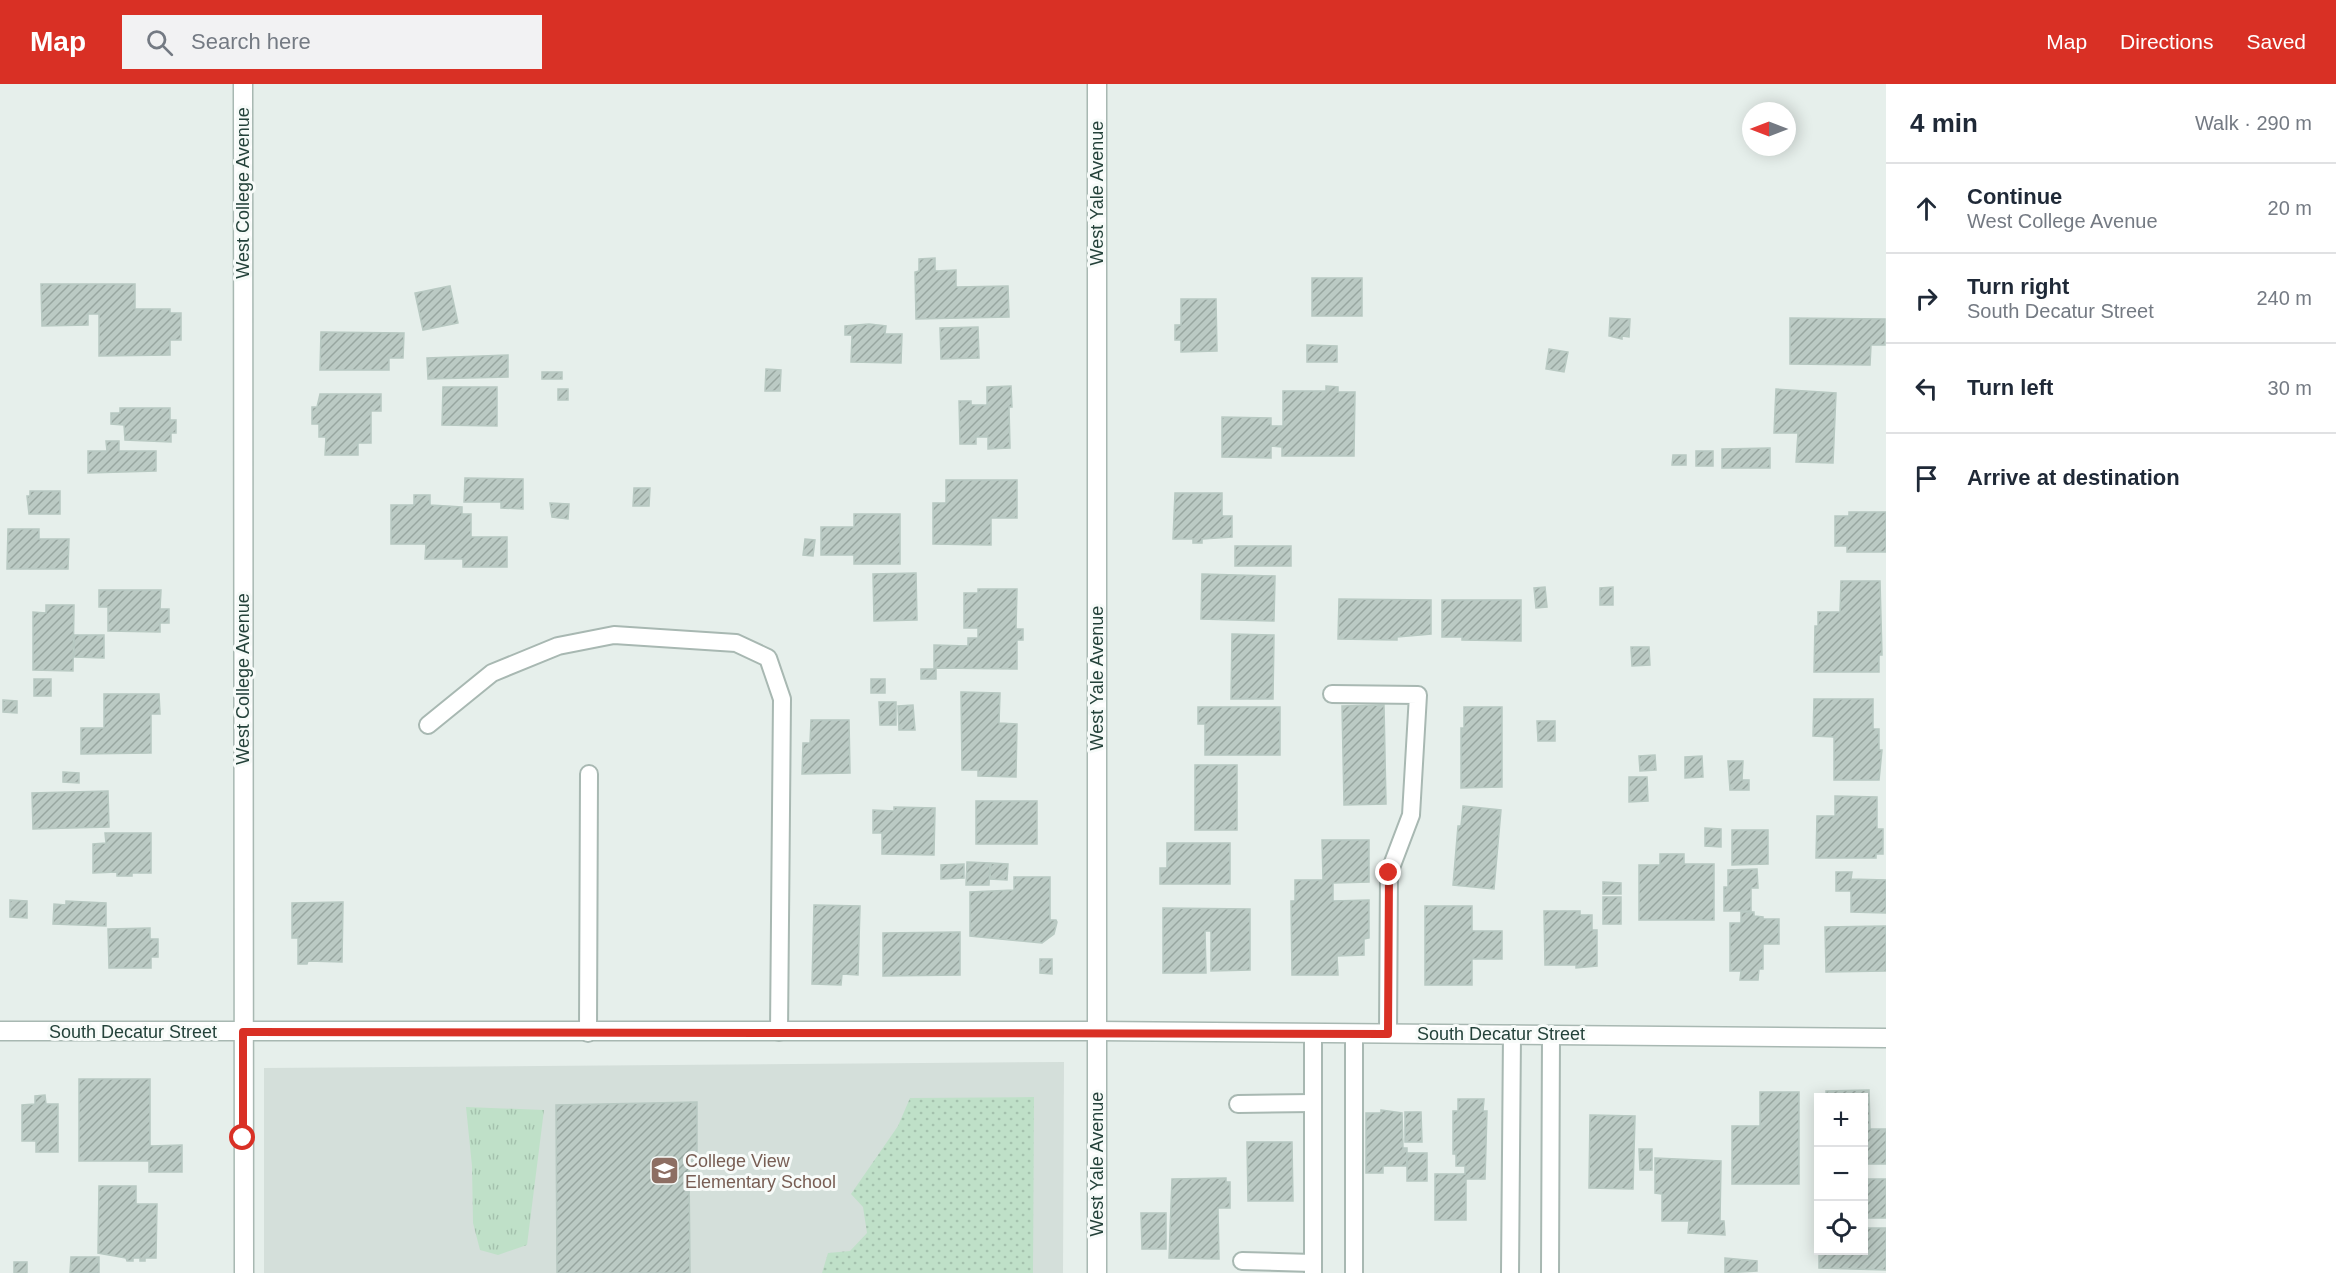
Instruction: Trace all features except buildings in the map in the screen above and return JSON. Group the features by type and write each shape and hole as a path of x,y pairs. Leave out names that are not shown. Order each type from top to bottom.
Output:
{"street":[{"name":"West College Avenue","path":"243,84 244,1273"},
{"name":"West Yale Avenue","path":"1097,84 1097,1273"},
{"name":"South Decatur Street","path":"0,1031 588,1033 1097,1031 1886,1038"}],"lane":[{"path":"428,725 492,673 558,646 614,635 736,643 768,658 782,699 779,1032"},
{"path":"1332,694 1418,694 1411,815 1389,873 1388,1034"},
{"path":"588,1033 589,774"},
{"path":"1242,1261 1313,1268 1313,1033"},
{"path":"1354,1033 1354,1273"},
{"path":"1510,1273 1512,1034"},
{"path":"1550,1273 1551,1035"},
{"path":"1238,1104 1313,1103"}],"shaded area":[{"name":"College View Elementary School","path":"1064,1062 1063,1273 264,1273 264,1068"}],"green space":[{"path":"1034,1097 1033,1273 822,1273 828,1253 850,1251 867,1233 863,1207 851,1194 898,1126 910,1098"},
{"path":"466,1107 544,1110 527,1245 498,1255 480,1250 473,1223 472,1166"}],"place":[{"name":"College View Elementary School","path":"664,1171"}],"route":[{"path":"243,1138 243,1032 1097,1031 1388,1034 1389,873"}]}
